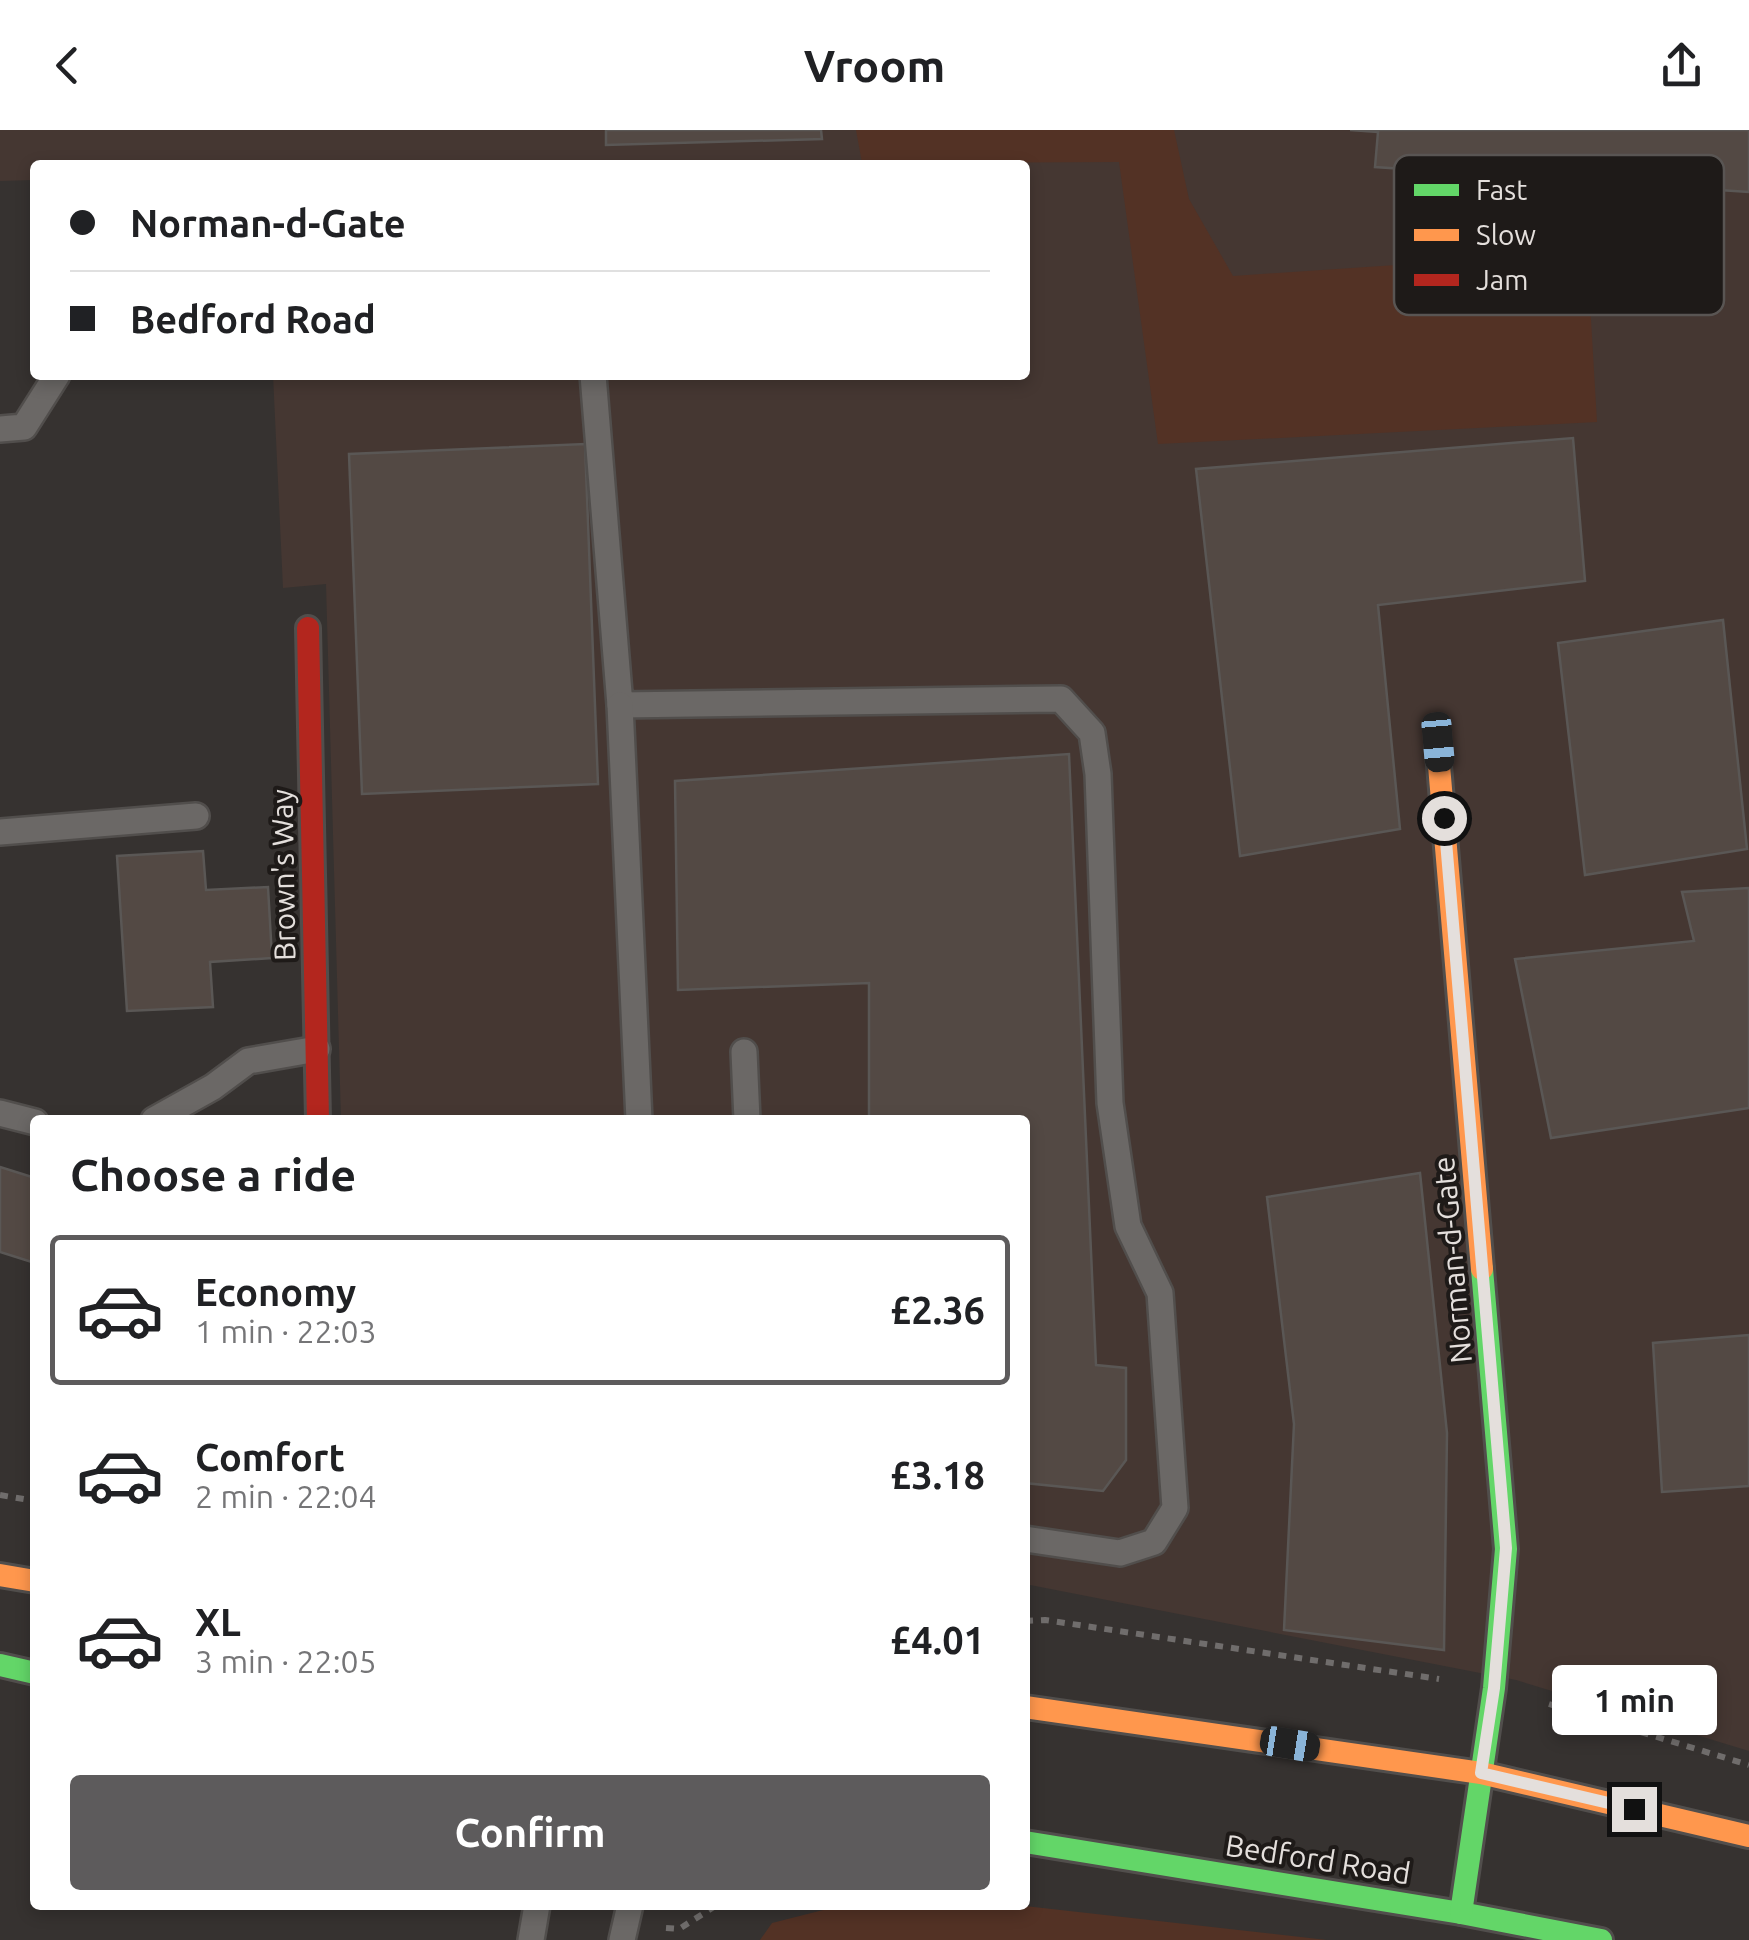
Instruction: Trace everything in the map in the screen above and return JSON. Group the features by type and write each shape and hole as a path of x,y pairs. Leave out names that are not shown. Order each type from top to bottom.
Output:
{"street":[{"name":"Brown's Way","path":"308,628 318,1115"},
{"name":"Norman-d-Gate","path":"1438,742 1506,1548 1494,1688 1462,1914"},
{"path":"0,1575 30,1580"},
{"path":"0,1666 30,1672"},
{"path":"1030,1707 1481,1773 1749,1836"},
{"name":"Bedford Road","path":"1030,1843 1601,1940"}],"lane":[{"path":"0,429 24,427 55,380"},
{"path":"593,380 620,704 640,1115"},
{"path":"620,704 1061,699 1092,733 1098,774 1110,1103 1128,1226 1160,1293 1175,1508 1154,1542 1120,1553 1030,1541"},
{"path":"0,832 196,816"},
{"path":"163,1115 213,1088 248,1061 317,1050"},
{"path":"744,1052 747,1115"},
{"path":"0,1113 30,1121"},
{"path":"531,1940 536,1910"},
{"path":"622,1940 629,1910"}],"path":[{"path":"0,1495 30,1500"},
{"path":"1030,1621 1494,1688 1749,1765"},
{"path":"679,1929 710,1910"}],"shaded area":[{"path":"0,130 1749,130 1749,1751 1516,1680 1030,1585 1030,1115 341,1115 326,584 283,588 273,380 1030,380 1030,160 30,160 30,180 0,181"},
{"path":"856,130 1174,130 1189,199 1233,276 1394,265 1394,315 1591,315 1597,422 1158,444 1119,162 861,160"},
{"path":"1030,1907 1327,1940 760,1940 772,1923 823,1910 1030,1910"}],"building":[{"path":"606,130 821,130 822,139 606,145"},
{"path":"1350,130 1749,130 1749,192 1724,190 1724,155 1394,155 1394,168 1375,167 1378,132"},
{"path":"1573,438 1585,581 1378,605 1400,829 1240,856 1196,469"},
{"path":"585,444 598,784 362,794 349,454"},
{"path":"1723,620 1747,849 1585,875 1558,643"},
{"path":"1069,754 1096,1365 1126,1368 1126,1460 1103,1491 1030,1484 1030,1115 869,1115 869,983 678,990 675,781"},
{"path":"203,851 206,890 268,887 272,958 210,962 213,1007 127,1011 117,856"},
{"path":"1749,888 1749,1108 1551,1138 1515,959 1694,941 1682,892"},
{"path":"0,1167 30,1176 30,1261 0,1252"},
{"path":"1420,1173 1447,1433 1444,1650 1284,1630 1294,1424 1267,1197"},
{"path":"1749,1335 1749,1486 1662,1492 1653,1343"}],"traffic: fast":[{"path":"1461,1913 1494,1688 1506,1549 1482,1269"},
{"path":"0,1665 30,1672"},
{"path":"1030,1843 1461,1913 1601,1940"}],"traffic: slow":[{"path":"1437,742 1482,1269"},
{"path":"0,1575 30,1580"},
{"path":"1030,1708 1481,1773 1749,1836"}],"traffic: jam":[{"path":"308,628 318,1115"}],"route":[{"path":"1444,818 1506,1548 1494,1688 1481,1773 1634,1809"}]}
